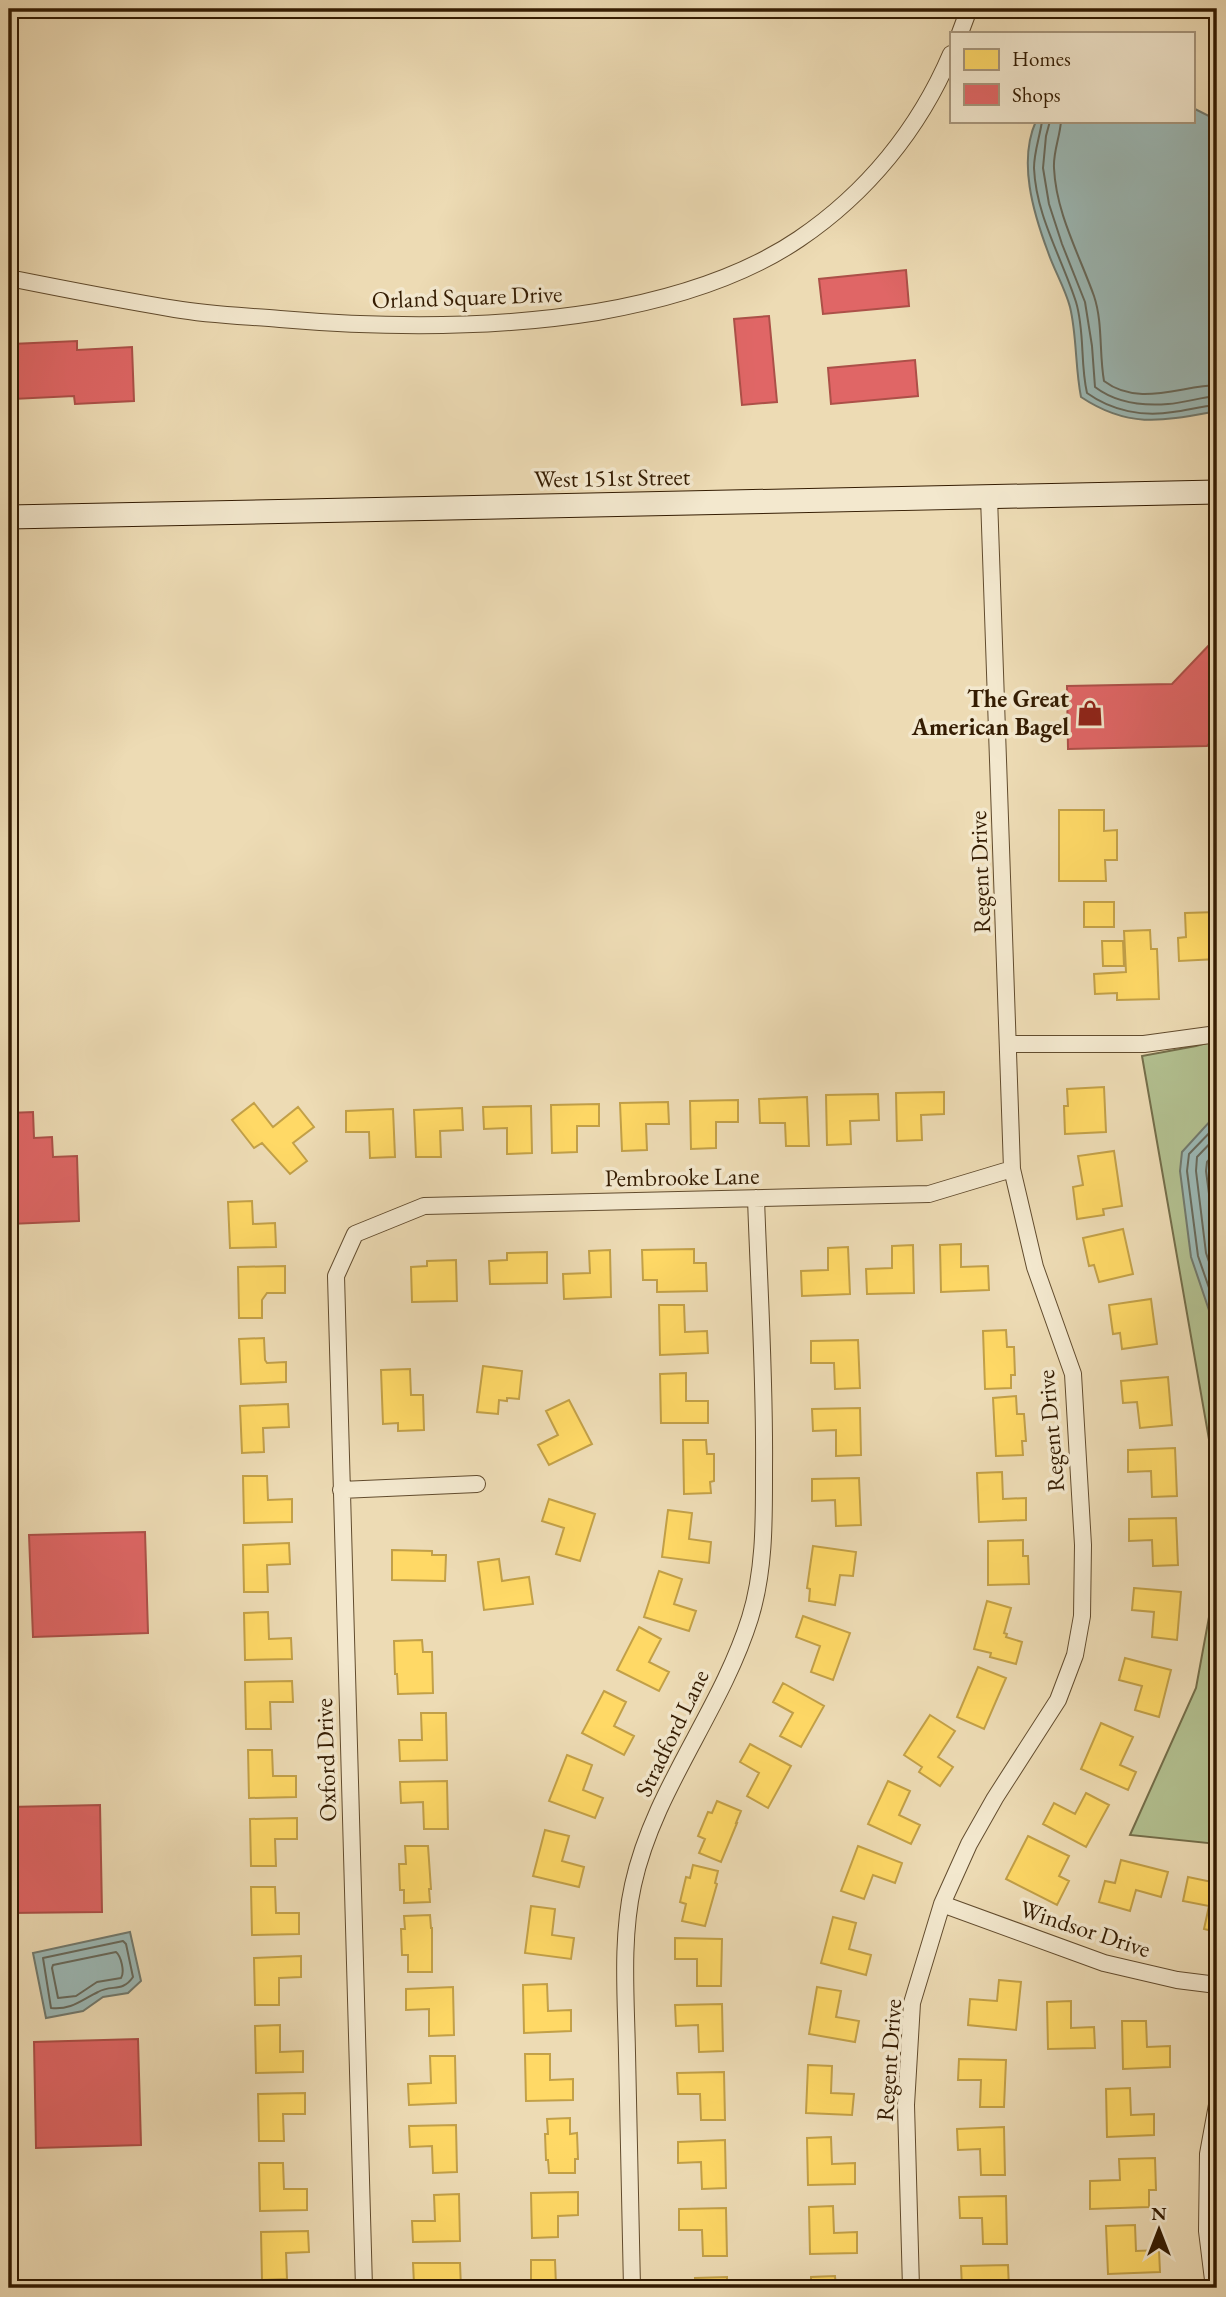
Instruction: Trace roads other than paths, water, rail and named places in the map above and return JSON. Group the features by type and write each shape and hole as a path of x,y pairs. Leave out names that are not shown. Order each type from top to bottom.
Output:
{"street":[{"path":"960,32 969,9"},
{"name":"Orland Square Drive","path":"9,278 177,309 366,325 496,324 559,318 642,303 682,292 758,262 798,240 835,212 888,161 935,88 950,56"},
{"name":"West 151st Street","path":"9,517 1217,492"},
{"name":"Regent Drive","path":"911,2288 906,2105 912,2003 942,1904 969,1844 995,1798 1058,1700 1074,1655 1082,1616 1083,1545 1073,1374 1035,1267 1012,1170 989,497"},
{"path":"1008,1044 1144,1044 1217,1034"},
{"name":"Pembrooke Lane","path":"355,1234 425,1206 929,1194 1012,1170"},
{"name":"Stradford Lane","path":"632,2288 625,1950 633,1885 650,1830 742,1640 751,1616 761,1564 765,1421 756,1198"},
{"name":"Oxford Drive","path":"355,1234 336,1276 364,2288"},
{"path":"341,1490 477,1484"},
{"name":"Windsor Drive","path":"942,1904 1104,1963 1177,1980 1217,1985"},
{"path":"1214,2288 1207,2231 1208,2154 1217,2105"}],"water":[{"path":"1194,108 1217,120 1217,411 1180,418 1147,420 1115,414 1081,397 1070,307 1042,237 1033,204 1028,169 1031,136 1036,122 1194,122"},
{"path":"1217,1117 1217,1325 1210,1313 1191,1257 1180,1171 1182,1152 1212,1119"},
{"path":"130,1932 141,1981 128,1993 103,1997 83,2011 46,2018 33,1953"}],"place":[{"name":"The Great American Bagel","path":"1090,713"}]}
